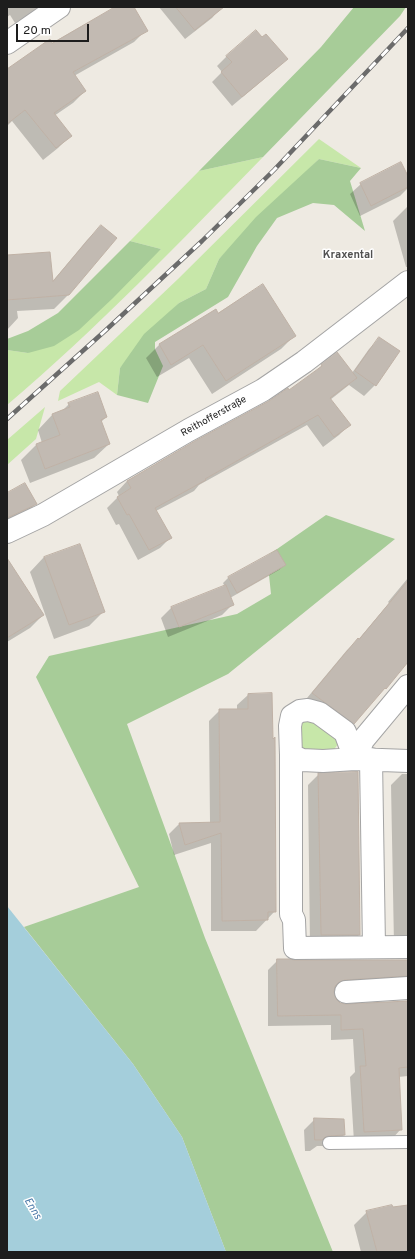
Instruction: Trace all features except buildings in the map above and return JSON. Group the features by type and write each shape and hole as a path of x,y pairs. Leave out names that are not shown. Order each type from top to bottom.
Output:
{"street":[{"path":"7,43 60,7"},
{"name":"Reithofferstraße","path":"7,532 43,515 189,430 263,390 304,362 408,282"},
{"path":"374,947 363,740 408,686"},
{"path":"363,759 345,732 319,713 308,710 300,711 292,716 290,726 291,914 294,920 295,948 408,947"},
{"path":"291,755 302,760 323,761 363,759 408,761"},
{"path":"346,992 408,988"}],"lane":[{"path":"329,1143 408,1142"}],"green space":[{"path":"354,7 406,7 400,16 263,157 199,171 321,47"},
{"path":"319,139 361,168 319,159 219,259 206,289 179,303 120,368 117,395 99,382 58,401 60,391 178,279"},
{"path":"263,157 170,253 74,346 7,405 7,350 28,353 161,249 130,241 199,171"},
{"path":"319,159 361,168 350,181 365,231 334,205 313,203 277,218 257,246 228,297 155,342 155,349 163,366 148,403 117,395 120,368 144,334 179,303 206,289 219,259 256,217"},
{"path":"130,241 161,249 79,330 54,346 28,353 7,350 7,339 28,331 58,313"},
{"path":"45,407 36,439 7,465 7,440"},
{"path":"326,515 395,539 228,674 127,724 205,938 333,1252 226,1252 182,1137 133,1064 24,927 139,887 36,677 49,656 237,614 271,594 267,556"},
{"path":"308,716 331,729 338,744 333,751 309,752 301,747 297,726"}],"water":[{"name":"Enns","path":"7,906 133,1064 182,1137 226,1252 7,1252"}],"railway":[{"path":"7,419 202,241 274,170 408,28"}],"district":[{"name":"Kraxental","path":"348,256"}]}
